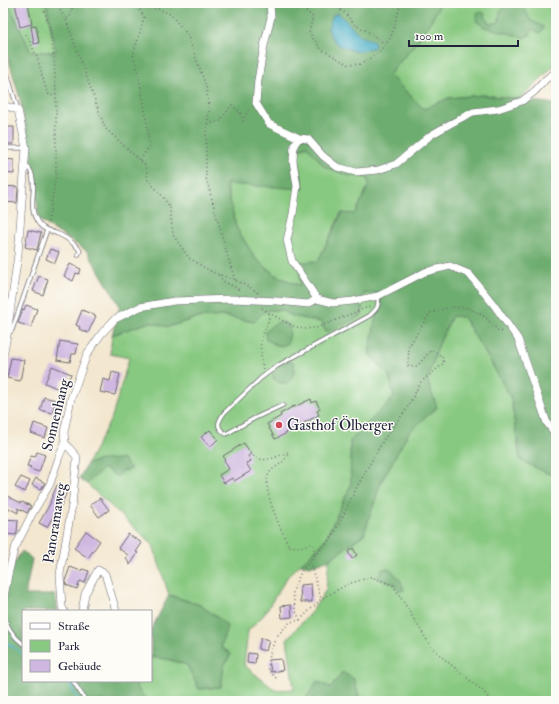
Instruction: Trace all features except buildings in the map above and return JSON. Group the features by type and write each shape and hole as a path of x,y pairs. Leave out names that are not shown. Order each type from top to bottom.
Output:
{"street":[{"path":"270,3 271,17 258,80 256,103 269,124 299,138 308,139 322,156 337,167 356,172 378,170 396,164 450,124 473,112 498,108 522,100 535,91 546,78 556,72"},
{"path":"3,105 18,110 26,148 18,254 3,356"},
{"path":"299,138 294,145 293,162 297,186 287,240 292,261 317,300"},
{"name":"Sonnenhang","path":"3,602 14,550 32,514 50,484 65,443 64,432 71,399 87,354 102,333 115,319 140,307 174,301 267,300 308,304 317,300 333,303 353,301 378,296 425,272 450,266 469,274 494,305 518,339 547,423 556,435"},
{"name":"Panoramaweg","path":"64,610 62,607 60,574 72,505 77,457 65,443"},
{"path":"82,610 85,594 98,570 105,574 116,610"}],"lane":[{"path":"3,60 18,110"},
{"path":"3,148 26,148"},
{"path":"25,163 31,172 33,181 32,206 33,214 37,223 47,230 60,234 78,247 80,251 78,256"},
{"path":"7,335 12,330 47,230"},
{"path":"283,405 226,434 220,430 218,426 224,413 265,375 277,366 369,316 376,310 379,304 378,296"},
{"path":"3,615 8,629 22,643"},
{"path":"74,682 86,701"}],"path":[{"path":"42,3 49,26 54,58 56,96 56,175 47,230"},
{"path":"56,3 66,20 105,128 146,166 148,180 164,198 170,208 173,235 189,258 212,272 235,280 253,289 267,300"},
{"path":"66,20 72,14 72,3"},
{"path":"136,3 144,17 133,55 142,92 149,147 140,160"},
{"path":"297,3 313,17 309,31 312,38 321,49 349,65 361,64 379,52 391,37 402,3"},
{"path":"341,3 339,9 345,13 355,25 367,31 385,44"},
{"path":"138,7 156,8 170,14 187,34 206,86 209,110 206,136 206,178 235,280"},
{"path":"26,34 37,57 46,89 49,95 56,96"},
{"path":"208,124 220,121 232,105 240,112 243,121 248,109 256,99"},
{"path":"219,275 223,281 238,289 242,300"},
{"path":"265,375 262,361 261,339 269,321 269,313 293,326 304,329 316,328 368,307 376,310"},
{"path":"300,620 295,609 293,593 302,570 333,536 358,485 384,439 406,410 421,382 444,362 442,356 431,350 417,366 408,366 408,346 430,313 451,307 469,308 485,317 498,330 515,335"},
{"path":"253,456 263,460 274,458 288,452 287,457 270,472 266,480 269,496 277,520 289,546 300,547 310,544 313,545 315,555"},
{"path":"310,561 313,577 318,586 321,598"},
{"path":"276,678 268,670 270,653 276,637 290,622 300,620 321,598 348,584 371,577 393,585 430,645 443,658 483,691 491,701"},
{"path":"3,691 13,701"}],"green space":[{"path":"3,3 8,3 31,52 56,52 46,3 441,3 424,33 389,75 424,109 449,98 483,95 556,104 556,476 520,460 511,398 463,317 452,316 439,344 427,380 437,407 409,432 381,482 364,534 329,560 309,566 301,564 324,542 351,485 350,441 394,397 389,375 369,354 376,316 382,305 378,293 363,294 362,315 326,332 321,322 292,316 281,310 269,310 265,311 254,322 224,316 196,318 168,327 150,322 112,335 120,306 87,251 39,220 34,173 20,99 3,40","holes":["307,146 325,167 350,176 367,177 369,185 355,214 342,213 318,261 299,262 300,286 275,275 255,258 236,227 226,184 304,189 296,150"]},
{"path":"8,3 46,3 57,52 31,52"},
{"path":"441,3 548,3 555,22 555,65 519,99 483,95 449,98 424,109 389,75 424,33"},
{"path":"511,3 515,3 526,11 530,20 544,27 540,33 532,29 530,35 524,38 484,27 476,21 478,12 484,13 489,24 499,22 500,11"},
{"path":"308,146 325,167 350,176 367,177 369,185 355,215 341,213 318,261 301,286 275,275 255,258 236,227 226,184 304,188 296,150"},
{"path":"378,292 382,305 376,316 369,354 389,375 394,397 350,441 351,485 324,542 288,576 263,616 248,631 244,665 275,690 294,689 287,639 312,611 326,590 329,560 364,534 381,482 409,431 437,408 427,380 439,344 452,316 463,317 511,398 520,460 556,476 556,701 360,701 354,679 331,688 317,681 306,700 315,699 316,701 242,701 233,695 220,699 202,699 201,701 149,701 139,691 134,682 152,682 152,657 167,659 187,665 199,689 221,687 224,666 231,654 221,647 200,605 169,595 153,545 87,484 79,479 112,417 129,358 110,354 112,335 150,322 168,327 196,318 224,316 254,322 265,311 269,310 281,310 292,316 321,322 326,332 362,315 363,294"},
{"path":"278,322 288,324 290,329 287,344 282,346 276,345 266,339 265,332"},
{"path":"288,361 293,362 295,368 294,374 291,380 286,384 279,383 274,379 274,373"},
{"path":"123,459 131,469 123,471 117,477 104,468 87,484 79,479 87,464 100,460"},
{"path":"22,551 32,559 25,595 55,595 58,610 22,610 22,682 134,682 139,691 149,701 3,701 3,599 11,568"},
{"path":"388,568 402,583 404,590 399,591 394,584 378,578 381,570"},
{"path":"169,595 200,605 220,619 227,626 221,647 231,654 224,666 221,687 199,689 187,665 167,659 152,657 152,628"},
{"path":"342,672 354,679 360,701 305,700 317,681 331,688"},
{"path":"233,695 242,701 201,701 202,699 220,699"}],"water":[{"path":"338,13 361,36 374,41 375,47 360,51 350,50 339,45 332,39 328,28 333,15"}],"waterway":[{"path":"3,640 22,653"},
{"path":"69,682 79,701"}],"place":[{"name":"Gasthof Ölberger","path":"279,425"}]}
